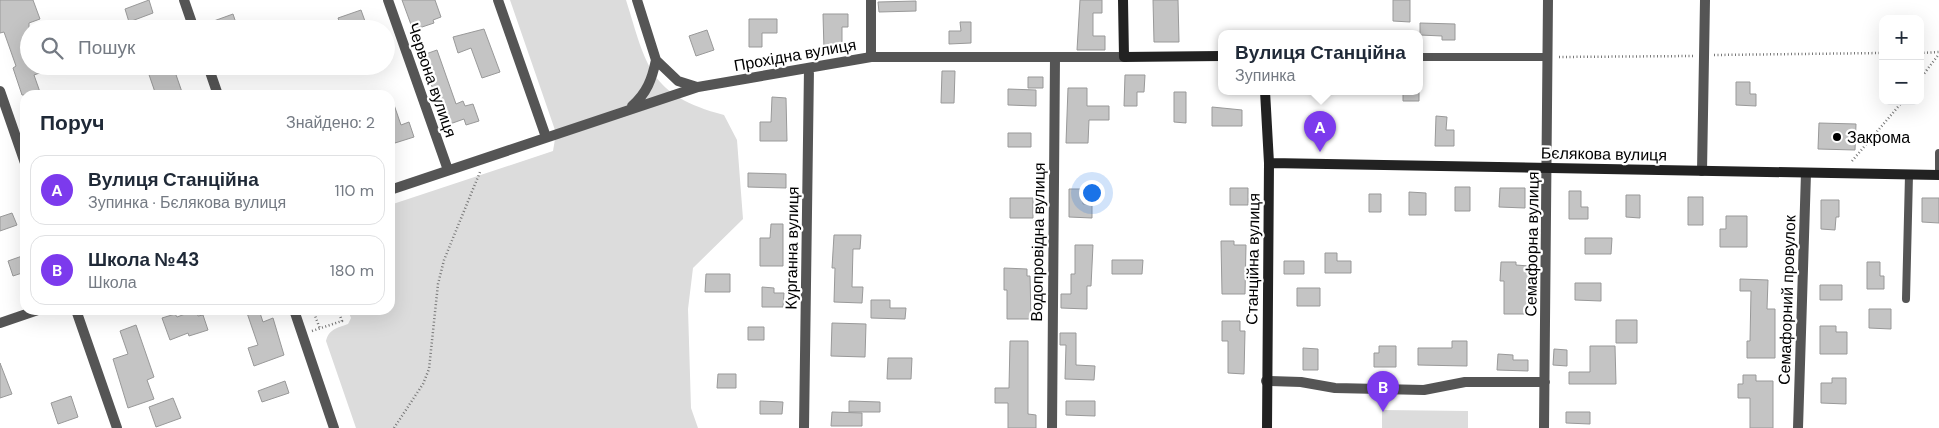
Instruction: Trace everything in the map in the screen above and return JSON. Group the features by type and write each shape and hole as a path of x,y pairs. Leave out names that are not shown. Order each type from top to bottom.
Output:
{"street":[{"path":"184,0 191,20"},
{"name":"Червона вулиця","path":"388,0 448,170"},
{"path":"498,0 546,136"},
{"path":"637,0 656,60 678,81 698,88"},
{"path":"871,0 872,57"},
{"path":"1124,0 1124,57"},
{"name":"Семафорна вулиця","path":"1544,428 1548,168 1548,0"},
{"path":"1702,171 1705,0"},
{"name":"Прохідна вулиця","path":"395,188 546,136 698,88 872,57 1218,56"},
{"name":"Водопровідна вулиця","path":"1052,428 1055,57"},
{"path":"628,109 642,97 651,82 656,60"},
{"name":"Курганна вулиця","path":"804,428 809,68"},
{"path":"211,75 216,90"},
{"path":"0,91 20,149"},
{"name":"Станційна вулиця","path":"1265,95 1269,163 1267,428"},
{"name":"Бєлякова вулиця","path":"1269,163 1939,176"},
{"name":"Семафорний провулок","path":"1798,428 1806,173"},
{"path":"0,323 23,315"},
{"path":"78,315 117,428"},
{"path":"296,315 334,428"},
{"path":"1266,382 1301,382 1336,388 1424,390 1465,382 1545,382"}],"lane":[{"path":"1423,57 1548,57"},
{"path":"1939,153 1939,176"},
{"path":"1906,298 1909,175"}],"path":[{"path":"1924,53 1939,53"},
{"path":"1924,74 1939,53"},
{"path":"1842,174 1900,105"},
{"path":"394,428 423,384 428,368 438,284 444,260 486,157"},
{"path":"315,315 320,329"},
{"path":"302,335 342,321 340,315"}],"shaded area":[{"path":"510,0 626,0 646,61 655,75 680,98 699,107 724,115 737,140 743,219 693,268 688,309 691,408 698,428 356,428 326,341 331,331 348,324 351,318 350,315 395,315 395,203 553,151 556,133"},
{"path":"1382,410 1468,411 1468,428 1382,428"}],"building":[{"path":"0,0 33,0 40,19 20,20 20,75 34,75 39,90 20,90 13,68 16,66 4,32 0,33"},
{"path":"149,0 153,13 134,20 128,20 125,9"},
{"path":"402,0 435,0 441,17 433,20 434,23 413,30"},
{"path":"1080,0 1102,0 1102,13 1093,13 1093,36 1105,36 1105,50 1077,50"},
{"path":"1153,0 1178,0 1179,42 1154,42"},
{"path":"1393,0 1410,0 1410,22 1393,21"},
{"path":"916,1 916,11 879,12 878,2"},
{"path":"361,10 365,20 339,20 338,18"},
{"path":"233,14 235,20 216,20"},
{"path":"823,14 848,14 848,27 842,27 842,50 824,50"},
{"path":"749,19 777,19 777,33 762,33 762,47 749,47"},
{"path":"960,22 971,22 971,43 949,44 949,31 961,31"},
{"path":"1420,23 1455,24 1455,40 1442,40 1442,36 1423,35 1423,30 1420,30"},
{"path":"484,29 500,72 482,78 471,48 458,53 453,37"},
{"path":"707,30 714,50 696,56 689,36"},
{"path":"437,50 456,104 463,101 465,106 473,104 479,121 466,125 464,119 447,125 429,79 431,79 423,55"},
{"path":"942,71 955,71 954,103 941,103"},
{"path":"149,75 176,75 181,90 154,90"},
{"path":"1125,75 1145,75 1144,92 1137,92 1137,106 1124,106"},
{"path":"1028,77 1043,77 1043,88 1028,88"},
{"path":"1736,82 1750,82 1750,94 1756,94 1756,106 1736,105"},
{"path":"1068,88 1087,88 1087,106 1109,106 1109,120 1089,120 1088,143 1066,143"},
{"path":"1008,89 1036,90 1036,106 1008,105"},
{"path":"1174,92 1186,92 1186,123 1174,122"},
{"path":"1403,95 1419,95 1419,101 1403,101"},
{"path":"772,97 786,98 787,141 760,141 760,122 771,122"},
{"path":"1212,107 1242,110 1242,126 1212,126"},
{"path":"395,108 401,125 409,122 414,137 395,143"},
{"path":"1436,116 1447,117 1446,130 1454,130 1454,146 1435,146"},
{"path":"1819,123 1856,124 1855,150 1818,149"},
{"path":"1008,133 1031,133 1031,147 1008,147"},
{"path":"748,173 786,174 786,188 748,187"},
{"path":"1455,187 1470,187 1470,211 1455,211"},
{"path":"1230,188 1248,188 1248,205 1230,205"},
{"path":"1500,188 1525,188 1525,208 1499,207"},
{"path":"1069,189 1083,189 1083,204 1092,204 1092,218 1069,217"},
{"path":"1569,191 1581,191 1581,207 1588,207 1588,219 1569,219"},
{"path":"1409,192 1426,193 1426,215 1409,215"},
{"path":"1369,194 1381,194 1381,212 1369,212"},
{"path":"1626,195 1640,195 1640,218 1626,217"},
{"path":"1688,197 1703,197 1703,225 1688,225"},
{"path":"1010,198 1033,198 1033,218 1010,218"},
{"path":"1922,198 1939,198 1939,223 1922,222"},
{"path":"1821,200 1839,200 1839,217 1836,217 1835,230 1821,229"},
{"path":"12,213 17,225 0,231 0,217"},
{"path":"1726,216 1747,216 1747,247 1720,247 1720,229 1726,229"},
{"path":"771,224 783,224 783,266 760,266 760,238 770,238"},
{"path":"834,235 861,235 860,249 853,249 852,287 863,287 862,303 834,302 835,268 832,268"},
{"path":"1585,238 1612,238 1611,254 1585,254"},
{"path":"1221,241 1234,241 1234,245 1246,245 1245,294 1222,294"},
{"path":"1075,245 1093,245 1091,286 1087,286 1087,309 1061,308 1061,294 1071,294 1071,274 1075,274"},
{"path":"1325,253 1337,253 1337,261 1351,261 1351,273 1325,273"},
{"path":"20,257 20,274 13,276 8,261"},
{"path":"1112,260 1143,260 1142,274 1112,274"},
{"path":"1284,261 1304,261 1304,274 1284,274"},
{"path":"1501,262 1516,262 1516,265 1529,266 1527,314 1504,314 1504,281 1500,281"},
{"path":"1867,262 1880,262 1880,276 1884,276 1884,289 1867,289"},
{"path":"1004,268 1027,269 1027,276 1030,276 1031,319 1007,319 1007,290 1004,290"},
{"path":"706,274 730,274 730,292 705,292"},
{"path":"1740,279 1768,280 1767,309 1775,309 1775,358 1747,358 1747,341 1750,341 1751,291 1740,291"},
{"path":"1575,283 1601,283 1601,301 1575,300"},
{"path":"1820,285 1842,285 1842,300 1820,300"},
{"path":"762,287 774,288 774,293 784,293 783,307 762,307"},
{"path":"1297,288 1320,288 1320,306 1297,306"},
{"path":"871,300 890,300 890,308 906,308 905,319 871,318"},
{"path":"1869,309 1891,309 1891,329 1869,328"},
{"path":"172,315 177,317 182,315 203,315 208,330 189,336 188,333 170,340 162,318"},
{"path":"248,315 261,315 263,322 273,318 284,355 254,366 248,348 258,345"},
{"path":"1616,320 1637,320 1637,343 1616,343"},
{"path":"1222,321 1240,321 1240,331 1245,331 1244,374 1228,373 1228,341 1222,341"},
{"path":"832,323 866,324 865,357 831,356"},
{"path":"136,325 154,377 147,380 154,399 128,408 113,359 128,354 120,331"},
{"path":"1820,326 1836,326 1836,332 1847,332 1847,354 1820,354"},
{"path":"748,327 764,327 764,340 748,340"},
{"path":"1060,333 1076,333 1076,365 1095,366 1094,380 1065,379 1066,345 1060,345"},
{"path":"1010,341 1028,341 1028,414 1036,415 1036,428 1008,428 1008,403 995,403 995,388 1009,388"},
{"path":"1452,341 1467,341 1467,366 1418,365 1418,348 1452,348"},
{"path":"1379,346 1396,346 1396,367 1374,367 1374,353 1379,353"},
{"path":"1590,346 1615,346 1616,384 1569,384 1569,372 1590,372"},
{"path":"1303,348 1318,349 1318,370 1303,370"},
{"path":"1554,349 1567,350 1567,366 1553,365"},
{"path":"1498,354 1513,355 1513,360 1528,360 1528,371 1497,370"},
{"path":"888,358 912,358 911,379 887,379"},
{"path":"0,363 12,394 0,398"},
{"path":"718,374 736,374 736,388 717,388"},
{"path":"1743,375 1756,375 1756,381 1773,381 1773,428 1750,428 1750,398 1738,398 1738,384 1743,384"},
{"path":"1832,378 1846,378 1846,404 1821,403 1821,383 1832,383"},
{"path":"285,381 289,393 262,402 258,391"},
{"path":"71,396 78,417 58,424 51,403"},
{"path":"173,398 181,418 156,427 149,407"},
{"path":"760,401 783,402 782,414 760,414"},
{"path":"849,401 880,402 880,412 849,412"},
{"path":"1066,401 1095,401 1095,416 1066,415"},
{"path":"832,412 862,413 862,426 831,426"},
{"path":"1566,412 1590,412 1590,424 1566,423"}],"place":[{"name":"Закрома","path":"1837,137"},
{"name":"Вулиця Станційна","path":"1320,152"},
{"name":"Школа №43","path":"1383,412"}]}
